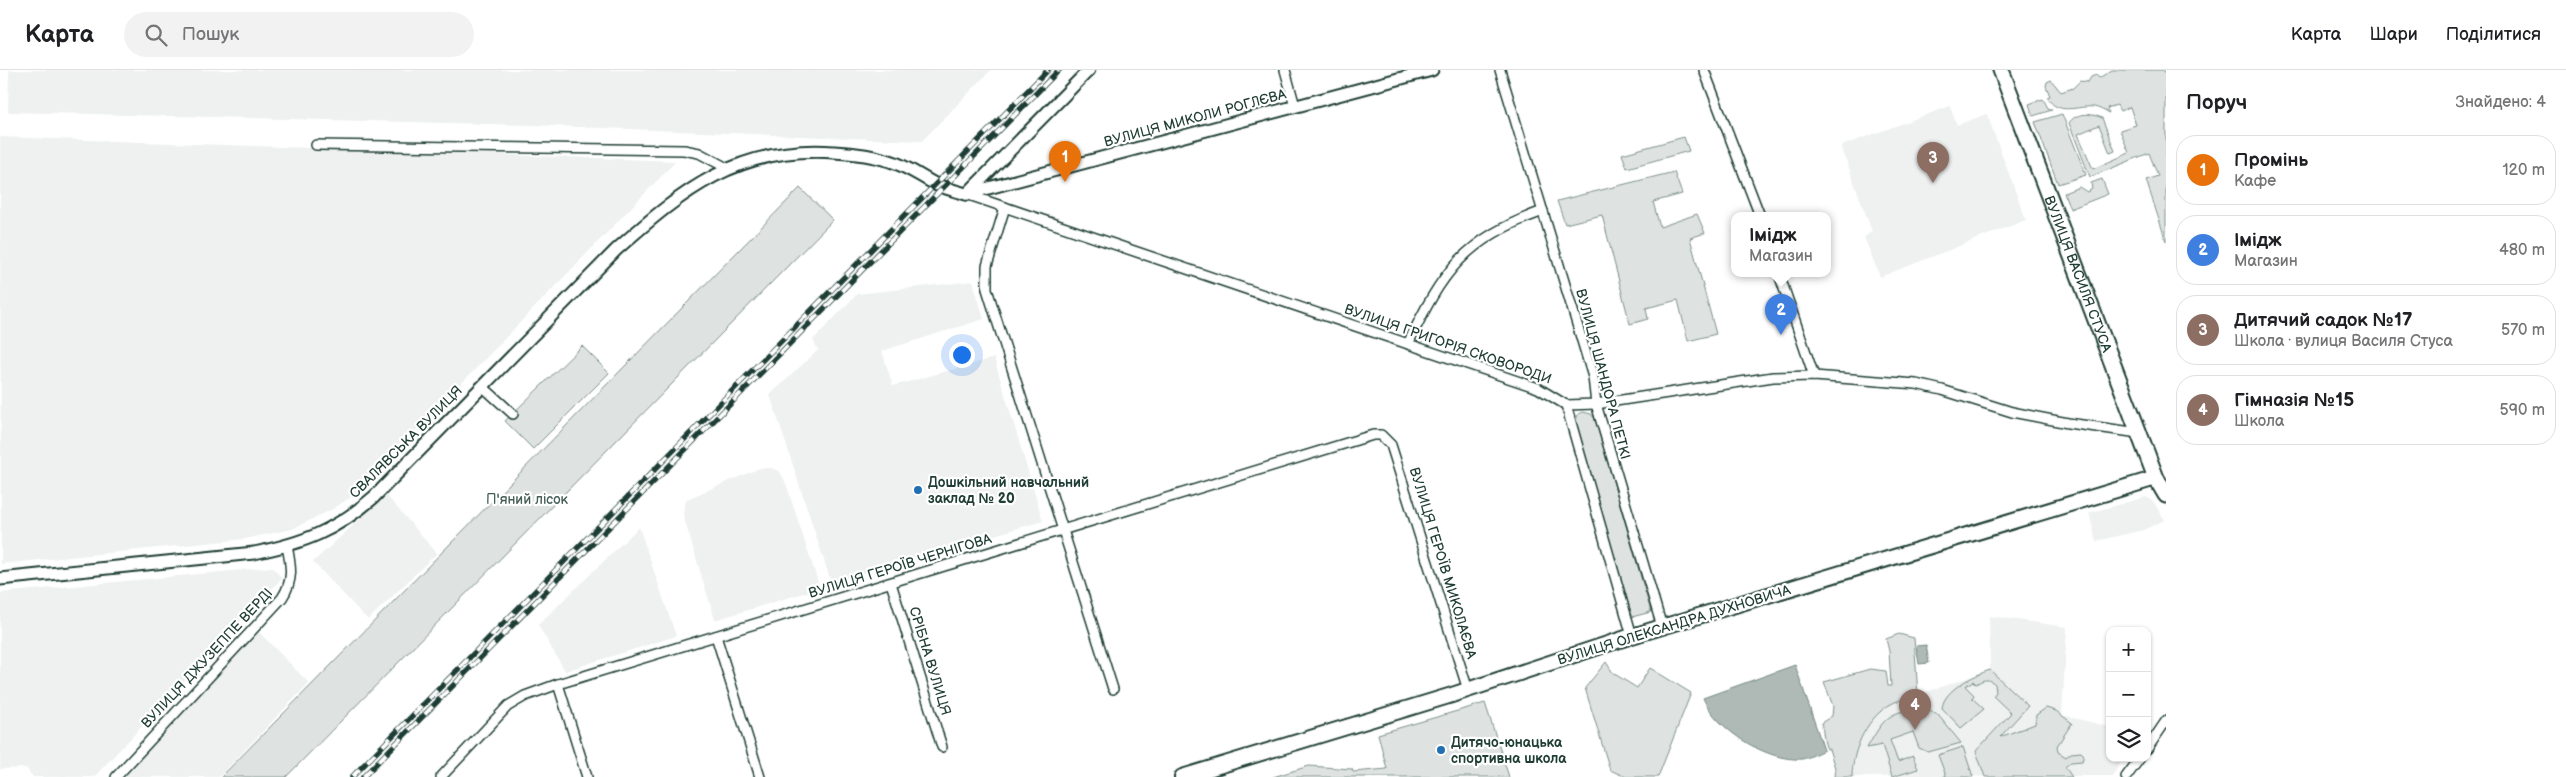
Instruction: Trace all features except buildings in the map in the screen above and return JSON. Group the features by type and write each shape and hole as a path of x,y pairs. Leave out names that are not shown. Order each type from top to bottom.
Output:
{"main road":[{"name":"ВУЛИЦЯ ВАСИЛЯ СТУСА","path":"2001,70 2139,433 2161,476 2166,495"},
{"name":"ВУЛИЦЯ ОЛЕКСАНДРА ДУХНОВИЧА","path":"1182,777 1468,690 1632,636 2161,476"}],"street":[{"path":"966,194 1089,70"},
{"path":"1285,70 1295,106"},
{"name":"ВУЛИЦЯ МИКОЛИ РОГЛЄВА","path":"966,194 1432,70"},
{"name":"ВУЛИЦЯ ШАНДОРА ПЕТКІ","path":"1500,70 1593,377 1596,404 1662,627"},
{"path":"1704,70 1758,212"},
{"path":"316,145 684,150 707,156 727,168"},
{"name":"СВАЛЯВСЬКА ВУЛИЦЯ","path":"0,579 254,553 312,539 354,514 374,497 616,250 651,220 727,168 776,153 850,153 890,161 908,168 936,184 966,194"},
{"name":"ВУЛИЦЯ ГРИГОРІЯ СКОВОРОДИ","path":"966,194 1538,388 1566,405"},
{"path":"1004,207 987,266 987,289 1113,689"},
{"path":"1408,344 1426,304 1439,284 1475,245 1512,222 1542,211"},
{"path":"1780,277 1814,376"},
{"path":"1632,636 1566,405 1596,404 1773,378 1814,376 1916,384 1942,390 2012,412 2078,425 2139,433"},
{"path":"482,386 513,414"},
{"name":"ВУЛИЦЯ ГЕРОЇВ ЧЕРНІГОВА","path":"441,777 508,706 525,696 558,684 891,584 1374,435 1381,435 1392,445"},
{"name":"ВУЛИЦЯ ГЕРОЇВ МИКОЛАЄВА","path":"1392,445 1468,690"},
{"name":"ВУЛИЦЯ ДЖУЗЕППЕ ВЕРДІ","path":"116,777 288,590 292,573 287,546"},
{"name":"СРІБНА ВУЛИЦЯ","path":"891,584 942,747"},
{"path":"716,636 760,777"},
{"path":"558,684 587,777"},
{"path":"2151,742 2166,721"},
{"path":"2126,777 2137,762"}],"shaded area":[{"path":"9,70 991,70 922,141 529,125 8,112"},
{"path":"1950,106 1957,125 1987,114 2026,220 1880,277 1864,237 1872,232 1841,146"},
{"path":"0,137 676,161 353,496 331,510 292,529 245,539 1,564"},
{"name":"Дошкільний навчальний заклад № 20","path":"973,281 984,319 882,351 893,386 994,358 1043,521 831,582 770,395 818,350 813,340 857,294"},
{"path":"760,468 772,468 780,472 785,481 820,588 715,620 683,515 684,506 687,499"},
{"path":"386,495 437,553 368,620 313,562"},
{"path":"2146,497 2153,501 2165,520 2143,530 2096,541 2089,513"},
{"path":"639,527 676,636 565,671 538,625"},
{"path":"272,567 282,578 94,777 33,777 26,768 0,769 0,593"},
{"path":"1989,616 2067,627 2062,715 2106,726 2106,762 2121,762 2112,776 1834,777 1835,768 1821,723 1918,695 1990,670"},
{"path":"258,631 309,683 219,777 120,777"},
{"path":"1926,645 1929,663 1919,664 1916,646"},
{"path":"1795,665 1824,750 1807,758 1788,759 1759,749 1744,741 1719,721 1703,698"}],"green space":[{"path":"2112,70 2163,70 2166,75 2166,241 2146,180 2158,176 2149,153 2090,177 2069,123 2072,119 2084,114 2102,118 2115,151 2110,153 2099,125 2078,134 2093,169 2129,153 2120,130 2136,125 2130,107 2120,111 2117,105 2107,108 2109,113 2094,107 2069,109 2057,107 2047,97 2050,96 2046,86 2047,82 2051,80 2061,92 2073,88 2080,81 2088,82 2091,77 2096,75 2099,78"},
{"path":"2043,99 2048,108 2052,110 2033,116 2029,104"},
{"path":"2062,114 2086,175 2058,184 2035,122"},
{"path":"1684,137 1689,151 1627,168 1622,154"},
{"path":"1674,172 1682,194 1653,202 1660,227 1697,214 1705,233 1690,238 1716,334 1688,341 1678,300 1646,308 1648,319 1630,324 1602,215 1565,224 1557,201"},
{"path":"2102,179 2108,194 2070,209 2064,193 2079,187 2087,192 2092,189 2091,183"},
{"name":"П'яний лісок","path":"800,188 833,220 286,777 221,777"},
{"path":"582,346 609,373 533,449 505,421"},
{"path":"1583,412 1591,414 1595,419 1651,612 1632,617 1575,424 1578,414"},
{"path":"1899,634 1914,638 1918,695 1895,702 1877,715 1858,744 1852,777 1834,777 1835,768 1829,749 1826,746 1821,723 1832,716 1833,706 1824,682 1870,669 1886,671 1888,686 1891,686 1889,651 1886,639"},
{"path":"1606,662 1613,673 1637,688 1650,668 1691,693 1658,777 1626,777 1610,770 1585,688"},
{"path":"1990,670 2028,706 2000,737 2035,724 2036,715 2046,708 2056,711 2072,723 2057,746 2058,752 2066,757 2071,753 2081,752 2084,755 2082,761 2071,762 2065,767 2072,777 1985,777 1976,751 2011,713 1993,696 1996,692 1995,684 1986,680 1976,684 1973,681 1965,686 1974,695 1972,698 1984,709 1961,728 1942,708 1944,701 1954,689 1976,675"},
{"name":"Дитячо-юнацька спортивна школа","path":"1485,703 1509,777 1273,777 1309,766 1352,769 1353,772 1387,769 1378,734"},
{"path":"1924,708 1938,715 1961,743 1928,752 1919,748 1913,732 1890,740 1898,762 1913,756 1918,769 1892,777 1882,745 1867,748 1888,718 1902,711"},
{"path":"1963,747 1973,777 1943,777 1946,776 1938,755"}],"railway":[{"path":"352,777 1048,70"},
{"path":"363,777 1059,70"}],"place":[{"name":"Промінь","path":"1065,182"},
{"name":"Дитячий садок №17","path":"1933,183"},
{"name":"Імідж","path":"1781,335"},
{"name":"Дошкільний навчальний заклад № 20","path":"918,490"},
{"name":"Гімназія №15","path":"1915,730"},
{"name":"Дитячо-юнацька спортивна школа","path":"1441,750"}]}
